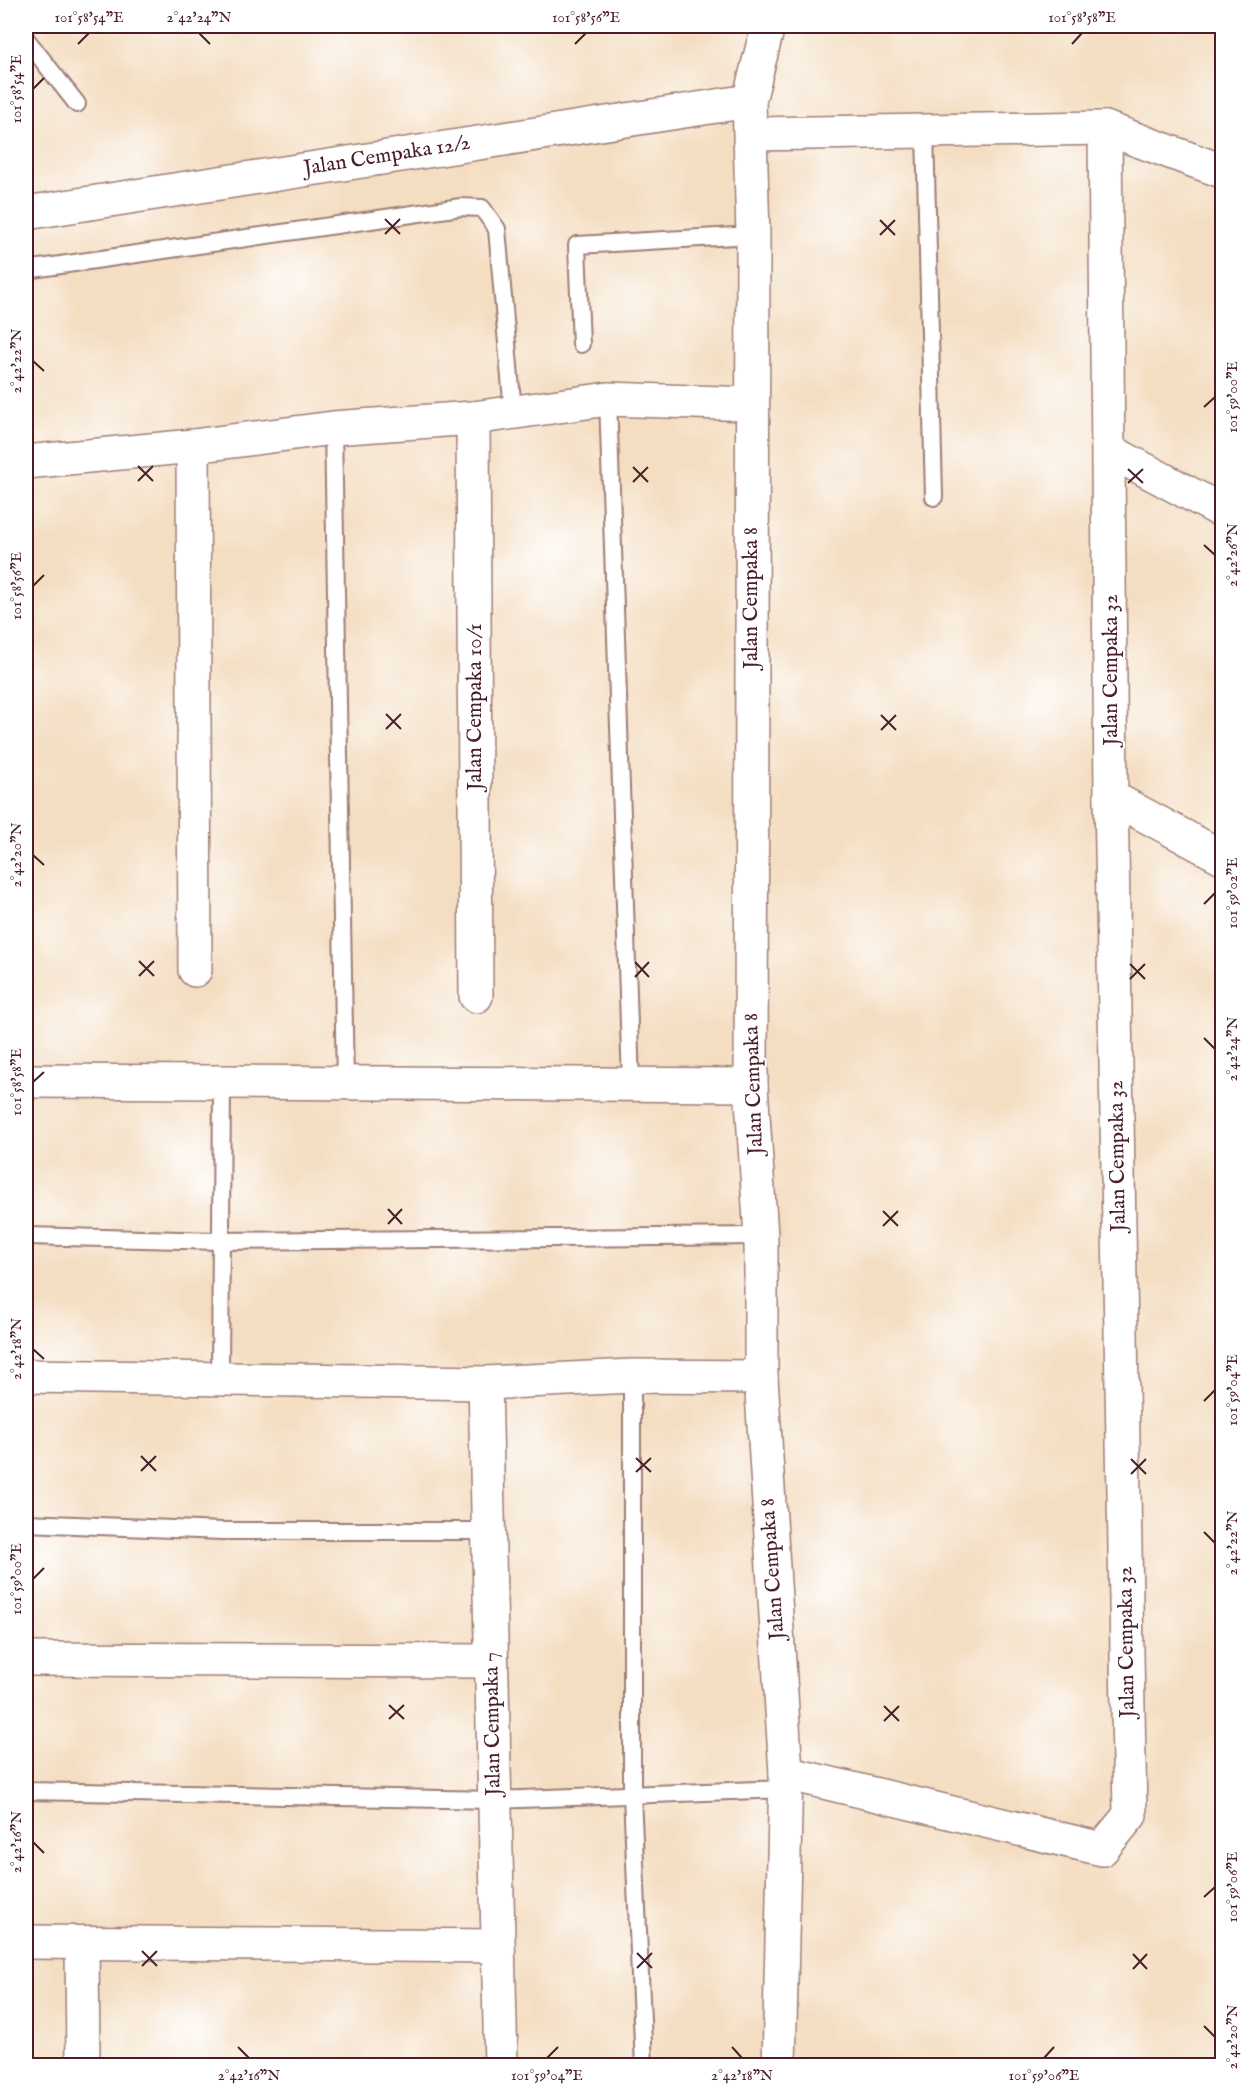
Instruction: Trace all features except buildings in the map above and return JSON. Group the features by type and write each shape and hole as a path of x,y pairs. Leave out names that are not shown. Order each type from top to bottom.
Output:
{"street":[{"path":"748,101 768,26"},
{"name":"Jalan Cempaka 8","path":"748,101 753,235 751,1084 761,1236 761,1377 785,1781 779,2066"},
{"name":"Jalan Cempaka 12/2","path":"26,213 748,101"},
{"path":"751,134 1105,128 1222,171"},
{"name":"Jalan Cempaka 32","path":"785,1781 1102,1849 1130,1815 1111,797 1110,451 1105,128"},
{"path":"26,462 193,446 333,428 473,418 608,399 751,404"},
{"name":"Jalan Cempaka 10/1","path":"473,418 477,996"},
{"path":"193,446 195,970"},
{"path":"1110,451 1222,511"},
{"path":"1111,797 1222,857"},
{"path":"26,1081 751,1084"},
{"path":"26,1376 485,1383 632,1376 761,1377"},
{"name":"Jalan Cempaka 7","path":"485,1383 501,2066"},
{"path":"26,1659 491,1661"},
{"path":"26,1942 498,1946"},
{"path":"82,1943 83,2066"}],"lane":[{"path":"26,39 77,104"},
{"path":"925,131 934,497"},
{"path":"26,270 461,207 482,208 497,229 513,412"},
{"path":"581,344 577,245 753,235"},
{"path":"608,399 631,1084"},
{"path":"333,428 345,1083"},
{"path":"220,1379 222,1083"},
{"path":"26,1236 220,1241 761,1236"},
{"path":"632,1376 632,1795 644,2066"},
{"path":"26,1523 222,1532 489,1531"},
{"path":"26,1791 495,1800 632,1795 785,1781"}]}
